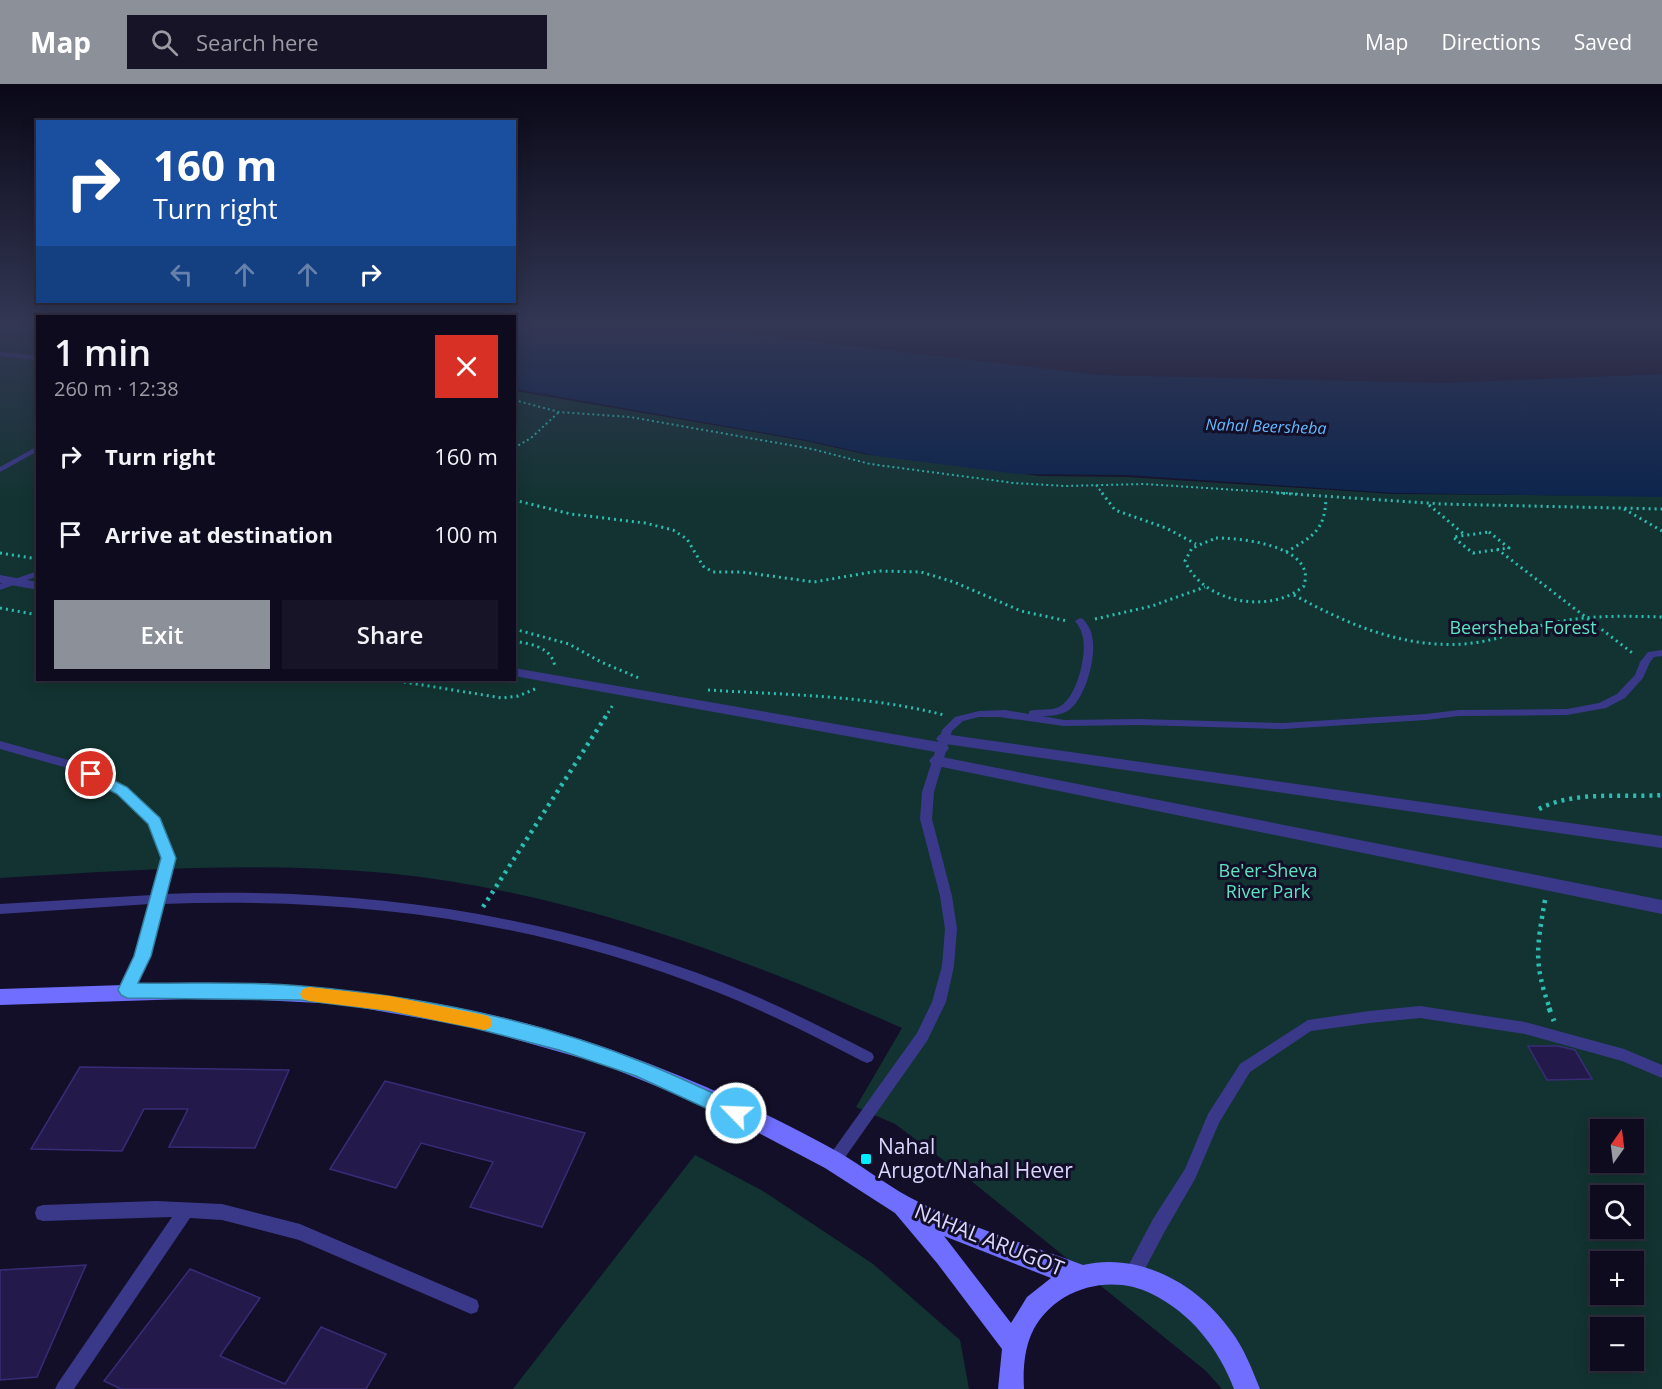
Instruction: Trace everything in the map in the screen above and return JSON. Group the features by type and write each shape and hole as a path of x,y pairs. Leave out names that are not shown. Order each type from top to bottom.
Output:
{"street":[{"path":"0,579 36,586"},
{"path":"516,672 941,749 1548,884 1662,907"},
{"path":"941,749 1524,822 1662,842"},
{"name":"NAHAL ARUGOT","path":"0,997 127,990 300,993 390,1003 474,1020 559,1042 641,1070 834,1161 899,1203 956,1230 1080,1276"},
{"name":"NAHAL ARUGOT","path":"899,1203 945,1255 978,1302 1014,1345"},
{"path":"1011,1389 1014,1345 1021,1328 1036,1304 1052,1290 1080,1276 1114,1273 1132,1276 1168,1289 1200,1313 1227,1345 1247,1389"}],"lane":[{"path":"0,470 36,449"},
{"path":"0,587 36,574"},
{"path":"834,1161 922,1037 939,1002 948,966 951,929 946,896 926,819 928,792 947,730 959,719 979,714 1046,713 1066,708 1076,696 1084,674 1089,636 1080,621"},
{"path":"998,713 1064,723 1139,722 1283,726 1459,713 1567,712 1602,706 1621,696 1640,676 1651,654 1662,653"},
{"path":"0,745 75,766 122,791 155,821 168,858 142,956 127,990"},
{"path":"0,909 158,899 248,897 384,904 476,917 584,941 651,962 720,987 792,1019 867,1057"},
{"path":"1132,1276 1190,1174 1213,1119 1245,1068 1308,1026 1420,1012 1525,1028 1624,1055 1662,1072"},
{"path":"43,1213 156,1209 222,1212 300,1232 471,1306"},
{"path":"64,1389 186,1210"}],"path":[{"path":"516,401 559,412 630,417 812,449 870,464 1022,484 1065,486 1144,484 1428,504 1662,509"},
{"path":"516,447 531,438 559,412"},
{"path":"1096,484 1115,510 1166,528 1196,544"},
{"path":"1286,552 1307,541 1324,524 1326,498"},
{"path":"516,501 562,513 645,523 673,530 687,539 697,552 703,566 712,572 742,572 814,582 878,571 921,572 954,582 993,601 1056,620 1080,621 1152,606 1206,587"},
{"path":"1428,504 1465,535"},
{"path":"1623,509 1662,531"},
{"path":"1489,532 1509,548 1497,549 1473,553 1453,537 1489,532"},
{"path":"1216,538 1243,538 1270,545 1286,552 1298,561 1306,576 1304,586 1294,595 1276,601 1247,601 1227,597 1206,587 1192,576 1185,566 1186,556 1196,544 1216,538"},
{"path":"1497,549 1645,662"},
{"path":"0,553 36,559"},
{"path":"1294,595 1349,624 1382,636 1421,644 1444,645 1485,641 1551,624 1586,618 1662,617"},
{"path":"0,608 36,615"},
{"path":"516,630 569,644 619,671 649,680"},
{"path":"398,681 502,698 532,692 550,678 555,669 555,660 550,653 540,647 516,641"},
{"path":"703,689 864,697 921,708 959,719"},
{"path":"476,917 622,691"},
{"path":"1524,822 1543,806 1561,802 1610,796 1662,795"},
{"path":"1548,884 1538,950 1543,985 1557,1036"}],"green space":[{"name":"Be'er-Sheva River Park","path":"0,384 36,384 36,681 516,681 516,391 806,441 864,454 1040,476 1127,477 1394,494 1662,496 1662,1389 1222,1389 1206,1371 970,1180 895,1124 856,1107 902,1028 714,952 650,930 520,895 453,882 338,869 193,868 0,878"},
{"path":"695,1155 763,1191 873,1264 960,1340 969,1389 513,1389"}],"water":[{"name":"Nahal Beersheba","path":"516,384 1662,384 1662,497 1393,493 1126,475 1017,474 877,456 806,440 516,389"}],"building":[{"path":"1528,1046 1558,1046 1575,1050 1592,1079 1547,1080"},
{"path":"80,1067 289,1070 255,1148 169,1147 188,1109 144,1109 122,1151 31,1149"},
{"path":"385,1081 585,1133 542,1227 470,1207 493,1162 421,1143 396,1188 330,1169"},
{"path":"86,1265 37,1377 0,1380 0,1270"},
{"path":"190,1269 260,1298 220,1356 285,1384 321,1327 386,1354 366,1389 121,1389 104,1381"}],"slow traffic":[{"path":"309,994 390,1003 484,1023"}],"place":[{"name":"Nahal Arugot/Nahal Hever","path":"866,1159"}],"route":[{"path":"91,774 122,791 155,821 168,858 142,956 127,990 300,993 390,1003 474,1020 559,1042 641,1070 736,1113"}],"park label":[{"name":"Beersheba Forest","path":"1523,628"}]}
